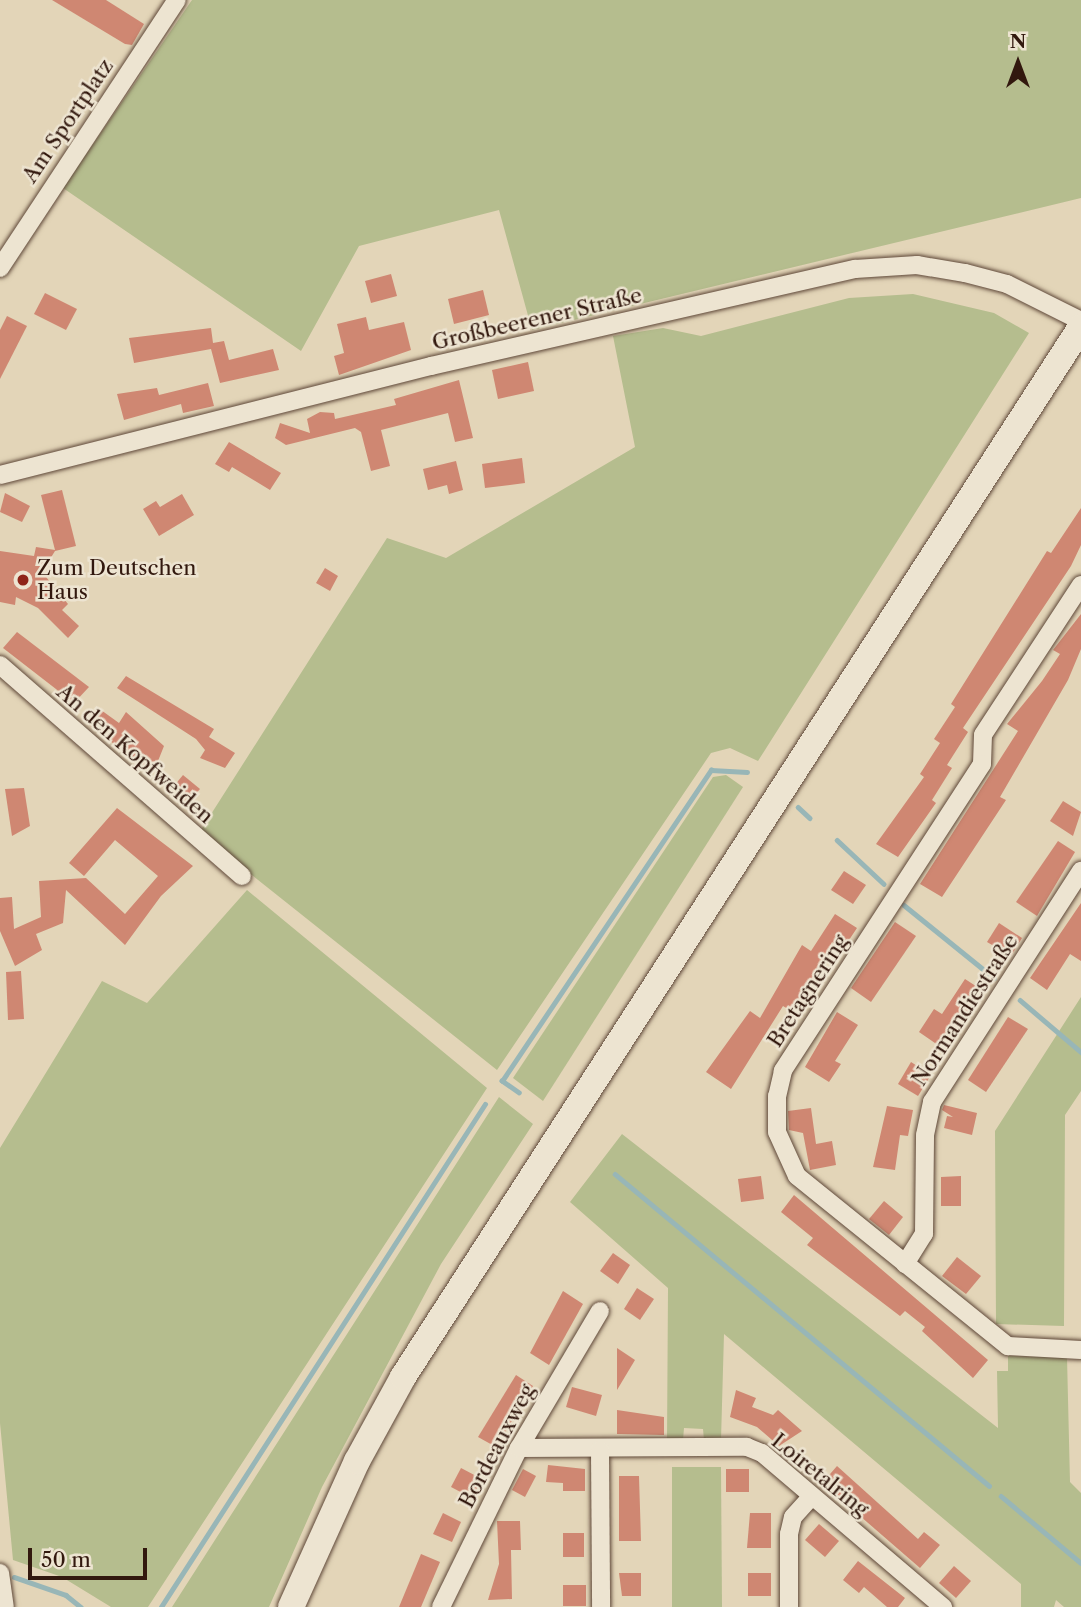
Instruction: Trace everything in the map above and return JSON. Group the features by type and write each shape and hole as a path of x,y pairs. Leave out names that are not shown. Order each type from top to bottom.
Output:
{"main road":[{"path":"291,1607 357,1461 403,1377 1081,327"}],"street":[{"name":"Am Sportplatz","path":"0,268 177,0"},
{"name":"Großbeerener Straße","path":"0,475 431,366 855,269 917,265 965,273 1007,284 1081,321"},
{"name":"Bretagnering","path":"1081,585 983,736 982,764 783,1071 777,1132 797,1177 1008,1346 1081,1350"},
{"name":"An den Kopfweiden","path":"0,665 242,876"},
{"name":"Normandiestraße","path":"905,1264 924,1234 925,1135 932,1102 1081,871"},
{"name":"Bordeauxweg","path":"441,1607 519,1448 600,1311"},
{"name":"Loiretalring","path":"519,1448 600,1450 747,1447 762,1454 943,1607"},
{"path":"600,1450 601,1607"},
{"path":"789,1607 789,1534 793,1517 811,1497"},
{"path":"0,1573 5,1607"}],"green space":[{"path":"192,0 1081,0 1081,198 532,330 499,210 359,246 301,351 63,188"},
{"path":"913,294 994,313 1029,333 758,761 730,748 711,753 497,1070 199,833 387,538 446,558 635,447 613,336 663,328 701,336 849,298"},
{"path":"726,775 743,787 543,1101 513,1078 713,777"},
{"path":"247,890 487,1088 148,1607 111,1607 62,1577 13,1560 0,1423 0,1148 102,981 147,1003"},
{"path":"1081,997 1081,1091 1065,1115 1064,1326 996,1324 995,1131"},
{"path":"499,1097 533,1124 441,1264 322,1487 269,1607 172,1607"},
{"path":"622,1134 998,1428 997,1371 1008,1371 1008,1356 1067,1357 1070,1482 1081,1493 1081,1607 1064,1607 1056,1600 1054,1607 1021,1607 1021,1584 724,1334 721,1440 704,1440 703,1429 684,1428 683,1440 667,1441 668,1288 570,1202"},
{"path":"672,1467 721,1467 722,1607 672,1607"}],"building":[{"path":"52,0 106,0 144,24 132,45 125,44"},
{"path":"391,274 397,296 371,303 365,281"},
{"path":"483,290 489,315 454,324 448,299"},
{"path":"45,293 77,309 66,330 34,314"},
{"path":"7,316 27,326 0,379 0,330"},
{"path":"366,317 369,330 404,322 411,350 339,375 334,356 344,353 337,324"},
{"path":"211,328 213,343 224,341 229,360 273,349 279,370 220,383 211,349 134,363 129,338"},
{"path":"528,362 534,391 498,399 492,370"},
{"path":"459,380 473,438 455,442 448,413 381,430 390,466 371,471 361,432 355,428 286,445 275,438 280,423 310,433 307,419 320,412 334,413 335,419 396,405 394,399"},
{"path":"208,383 214,406 183,413 181,404 124,420 117,394 157,388 159,395"},
{"path":"229,442 281,473 270,490 232,467 229,472 215,464"},
{"path":"522,458 525,483 485,488 482,464"},
{"path":"456,461 463,490 449,494 447,485 428,490 423,469"},
{"path":"62,490 76,546 55,551 42,572 68,604 62,610 79,626 68,638 38,608 16,597 15,605 0,602 0,551 34,556 36,547 55,550 41,495"},
{"path":"5,493 30,506 22,522 0,512"},
{"path":"182,494 194,515 159,536 143,509 156,501 160,507"},
{"path":"1081,508 1081,545 1071,566 963,728 968,732 947,765 952,768 932,800 936,803 898,857 876,844 924,777 920,774 940,743 934,739 955,707 951,704 1047,551 1051,553"},
{"path":"325,568 338,576 330,591 316,583"},
{"path":"1081,614 1081,649 1068,680 1000,797 1006,800 942,897 920,884 1018,731 1007,724 1042,681 1060,654 1053,650"},
{"path":"17,632 89,687 74,703 3,648"},
{"path":"126,676 214,729 209,737 235,753 225,768 200,758 205,750 196,739 117,688"},
{"path":"101,710 119,723 126,712 164,746 158,761 143,766 89,725"},
{"path":"183,775 200,789 185,806 169,792"},
{"path":"24,788 30,826 12,836 5,789"},
{"path":"1063,801 1081,812 1073,836 1050,821"},
{"path":"117,808 193,866 161,896 125,945 66,890 63,923 36,934 42,950 15,966 0,931 0,898 12,897 14,929 41,917 39,881 86,878 125,914 158,876 115,840 84,876 69,863"},
{"path":"1058,841 1075,852 1037,916 1016,902"},
{"path":"844,871 866,885 853,904 831,890"},
{"path":"1081,903 1081,961 1070,954 1047,990 1030,978"},
{"path":"835,914 857,928 843,949 832,942 794,1013 783,1006 731,1089 706,1072 750,1011 760,1018 802,945 811,951"},
{"path":"895,922 916,936 871,1002 851,988"},
{"path":"999,923 1022,938 1011,956 987,942"},
{"path":"21,971 24,1019 8,1020 6,972"},
{"path":"965,979 985,992 948,1052 919,1032 934,1009 942,1014"},
{"path":"837,1012 858,1025 835,1061 841,1064 829,1082 805,1067"},
{"path":"1008,1017 1028,1029 986,1092 968,1080"},
{"path":"911,1062 931,1075 918,1096 898,1084"},
{"path":"944,1105 977,1113 972,1135 944,1128 947,1116 953,1117 942,1110"},
{"path":"887,1106 913,1110 908,1136 900,1135 895,1170 873,1167"},
{"path":"811,1108 816,1144 832,1141 836,1165 810,1170 803,1133 789,1130 788,1111"},
{"path":"761,1176 764,1199 741,1202 738,1179"},
{"path":"961,1176 961,1206 941,1206 941,1177"},
{"path":"794,1195 988,1360 973,1378 922,1331 925,1327 905,1311 900,1316 807,1245 813,1238 781,1212"},
{"path":"884,1201 903,1217 889,1235 869,1219"},
{"path":"613,1253 630,1265 618,1284 600,1271"},
{"path":"957,1257 981,1276 966,1294 942,1276"},
{"path":"637,1288 654,1299 640,1320 624,1309"},
{"path":"563,1291 583,1304 549,1365 530,1353"},
{"path":"617,1348 635,1360 617,1390"},
{"path":"516,1375 533,1386 496,1447 478,1437"},
{"path":"572,1387 602,1395 596,1416 566,1407"},
{"path":"736,1390 756,1398 752,1407 773,1415 778,1410 802,1431 779,1446 757,1427 730,1417"},
{"path":"617,1410 664,1417 664,1435 617,1434"},
{"path":"548,1465 585,1469 585,1491 563,1491 563,1483 546,1482"},
{"path":"837,1466 918,1539 924,1532 940,1545 920,1568 830,1490 824,1481"},
{"path":"461,1468 482,1479 472,1498 451,1487"},
{"path":"523,1469 536,1476 525,1497 512,1490"},
{"path":"726,1469 749,1469 749,1492 726,1492"},
{"path":"619,1476 639,1476 641,1541 619,1541"},
{"path":"443,1513 461,1522 452,1542 433,1534"},
{"path":"750,1513 771,1513 771,1548 747,1548"},
{"path":"497,1521 520,1521 521,1550 511,1550 512,1599 488,1600 499,1564"},
{"path":"819,1524 839,1541 825,1557 805,1540"},
{"path":"563,1533 584,1533 584,1557 563,1557"},
{"path":"421,1554 440,1562 421,1607 399,1607"},
{"path":"858,1561 905,1598 898,1607 887,1607 864,1587 859,1593 843,1580"},
{"path":"954,1566 971,1581 956,1598 939,1583"},
{"path":"619,1573 641,1573 641,1596 622,1596"},
{"path":"748,1573 771,1573 771,1596 748,1596"},
{"path":"563,1585 586,1585 586,1606 563,1606"}],"waterway":[{"path":"519,1093 502,1081 711,770 747,772"},
{"path":"798,807 810,818"},
{"path":"837,840 884,884"},
{"path":"904,905 994,978"},
{"path":"1020,1000 1081,1052"},
{"path":"161,1607 485,1104"},
{"path":"615,1174 989,1486"},
{"path":"1001,1496 1081,1563"},
{"path":"14,1577 66,1595 81,1607"}],"place":[{"name":"Zum Deutschen Haus","path":"23,580"}]}
